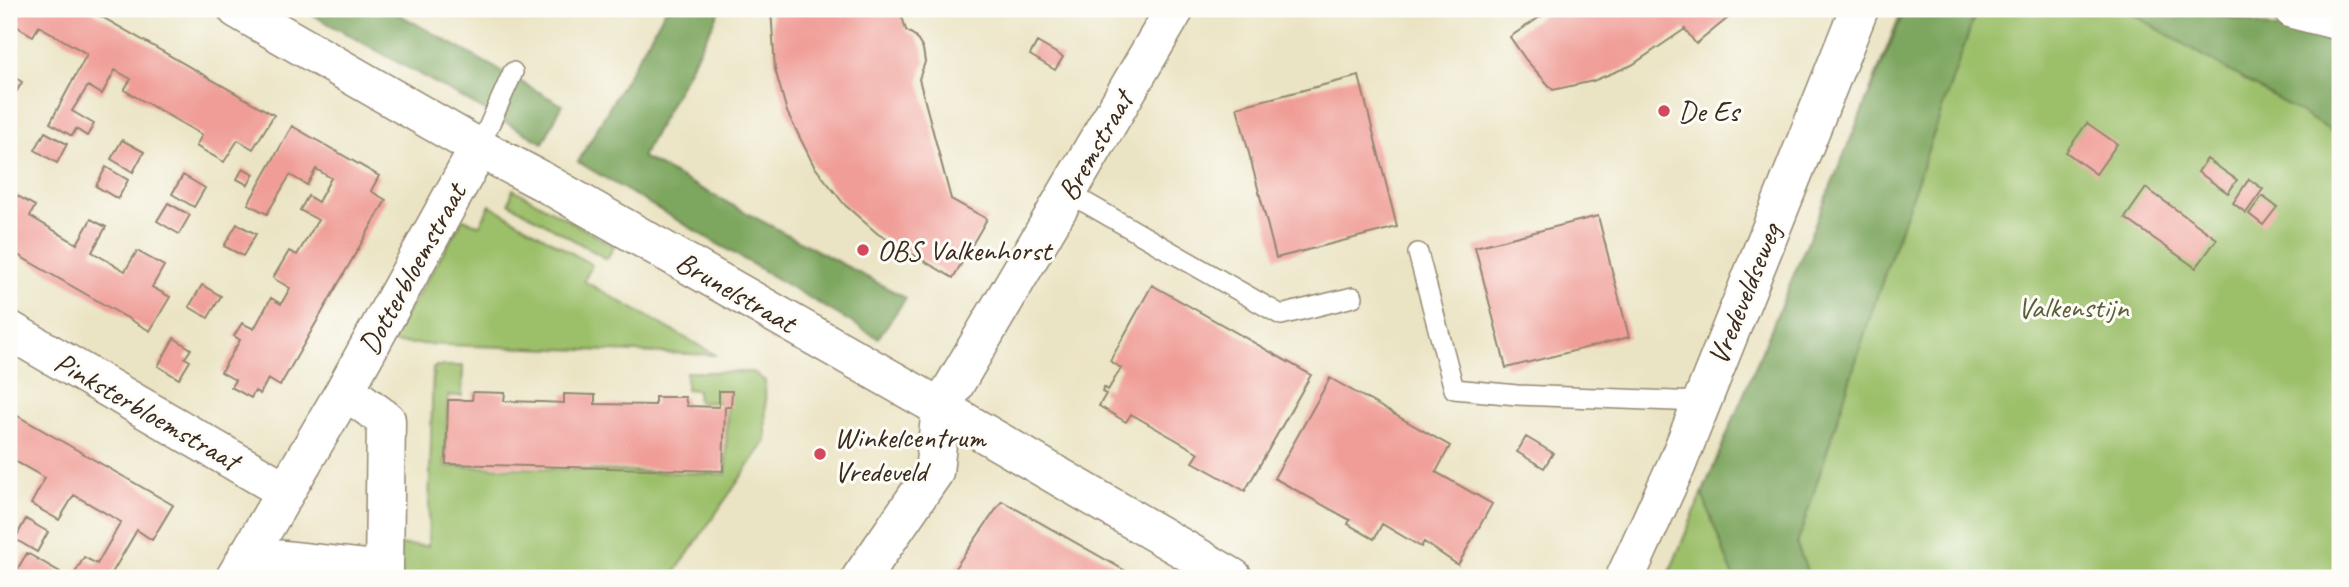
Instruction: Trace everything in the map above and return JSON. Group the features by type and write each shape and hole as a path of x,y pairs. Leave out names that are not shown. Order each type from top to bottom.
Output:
{"street":[{"name":"Brunelstraat","path":"237,9 941,408 1191,568 1233,578"},
{"name":"Bremstraat","path":"863,577 934,472 941,408 1175,9"},
{"name":"Vredeveldseweg","path":"1625,578 1677,464 1859,9"},
{"path":"2292,9 2340,20"},
{"name":"Dotterbloemstraat","path":"345,390 386,420 384,571 241,567 345,390 479,148"},
{"name":"Pinksterbloemstraat","path":"9,330 286,491"}],"lane":[{"path":"479,148 513,72"},
{"path":"1068,192 1281,315 1353,297"},
{"path":"1418,253 1454,389 1517,396 1701,402"}],"green space":[{"path":"302,9 389,9 562,105 543,143"},
{"path":"666,9 721,9 642,157 906,298 878,338 578,162"},
{"name":"Valkenstijn","path":"1902,9 2141,9 2340,58 2340,578 1667,578 1702,494 1708,507"},
{"path":"1905,9 1977,9 1872,311 1797,545 1810,578 1734,578 1702,494"},
{"path":"2124,9 2194,9 2340,44 2340,136"},
{"path":"513,189 614,246 607,259 509,203"},
{"path":"490,205 592,265 584,281 716,355 394,343 392,338 463,219 480,225"},
{"path":"436,366 463,366 462,396 448,396 445,466 726,474 727,403 698,402 697,390 686,389 686,372 753,372 765,381 766,441 671,578 400,578 400,545 428,546 433,369"}],"building":[{"path":"9,9 88,9 274,115 253,149 238,140 224,162 196,146 202,135 124,90 131,79 115,70 102,94 88,86 72,111 94,124 87,136 76,129 72,136 50,123 87,54 39,26 33,36 9,22"},
{"path":"771,9 900,9 906,30 915,36 923,49 925,62 919,79 951,199 987,219 953,278 878,234 845,205 814,166 787,112 775,69"},
{"path":"1549,9 1739,9 1696,44 1685,29 1632,65 1593,81 1553,90 1510,37"},
{"path":"1037,42 1063,57 1055,70 1030,55"},
{"path":"9,74 22,82 11,101 9,99"},
{"path":"1359,76 1397,227 1276,258 1237,107"},
{"path":"2087,123 2117,144 2096,174 2066,152"},
{"path":"292,126 379,176 371,191 386,200 280,386 268,379 260,394 255,391 251,398 231,387 235,380 221,372 240,340 234,336 242,323 254,329 271,298 281,304 290,288 273,278 289,251 297,255 318,220 300,210 308,196 318,202 331,178 316,169 307,185 290,175 267,214 248,204"},
{"path":"45,132 67,144 57,163 35,150"},
{"path":"122,140 144,152 133,172 111,159"},
{"path":"2207,159 2237,180 2228,193 2198,172"},
{"path":"106,167 128,180 118,199 96,186"},
{"path":"243,168 254,174 248,185 237,179"},
{"path":"183,175 205,188 194,207 172,194"},
{"path":"2249,179 2263,189 2246,213 2233,203"},
{"path":"2146,188 2217,239 2196,268 2125,218"},
{"path":"9,191 35,206 30,216 77,244 91,219 106,227 92,252 125,271 137,251 164,266 152,287 170,297 150,331 9,250"},
{"path":"2262,196 2277,207 2263,225 2249,214"},
{"path":"168,203 190,215 179,234 157,221"},
{"path":"1598,216 1629,337 1506,368 1475,247"},
{"path":"237,224 256,234 243,256 224,246"},
{"path":"202,285 221,296 208,318 189,307"},
{"path":"1152,285 1311,375 1245,491 1193,462 1199,453 1131,414 1126,422 1099,406 1106,394 1102,392 1104,387 1108,390 1121,368 1110,361"},
{"path":"174,338 191,349 185,358 190,361 179,379 158,366"},
{"path":"1330,378 1450,446 1436,472 1492,504 1458,565 1424,542 1421,547 1382,524 1374,539 1348,524 1350,520 1274,478"},
{"path":"719,391 732,391 731,407 725,407 723,471 446,464 448,400 472,400 473,392 505,393 504,401 564,403 564,394 595,395 595,404 655,405 655,397 685,397 687,406 719,407"},
{"path":"9,411 173,505 152,540 137,530 112,573 122,578 84,578 75,573 84,557 97,564 121,522 74,495 59,520 31,504 45,478 11,459 9,463"},
{"path":"1526,437 1553,453 1544,468 1517,452"},
{"path":"1002,501 1138,578 948,578"},
{"path":"26,519 48,532 37,552 15,539"},
{"path":"27,553 60,572 57,578 12,578"}],"place":[{"name":"De Es","path":"1664,111"},
{"name":"OBS Valkenhorst","path":"863,250"},
{"name":"Winkelcentrum Vredeveld","path":"820,454"}]}
